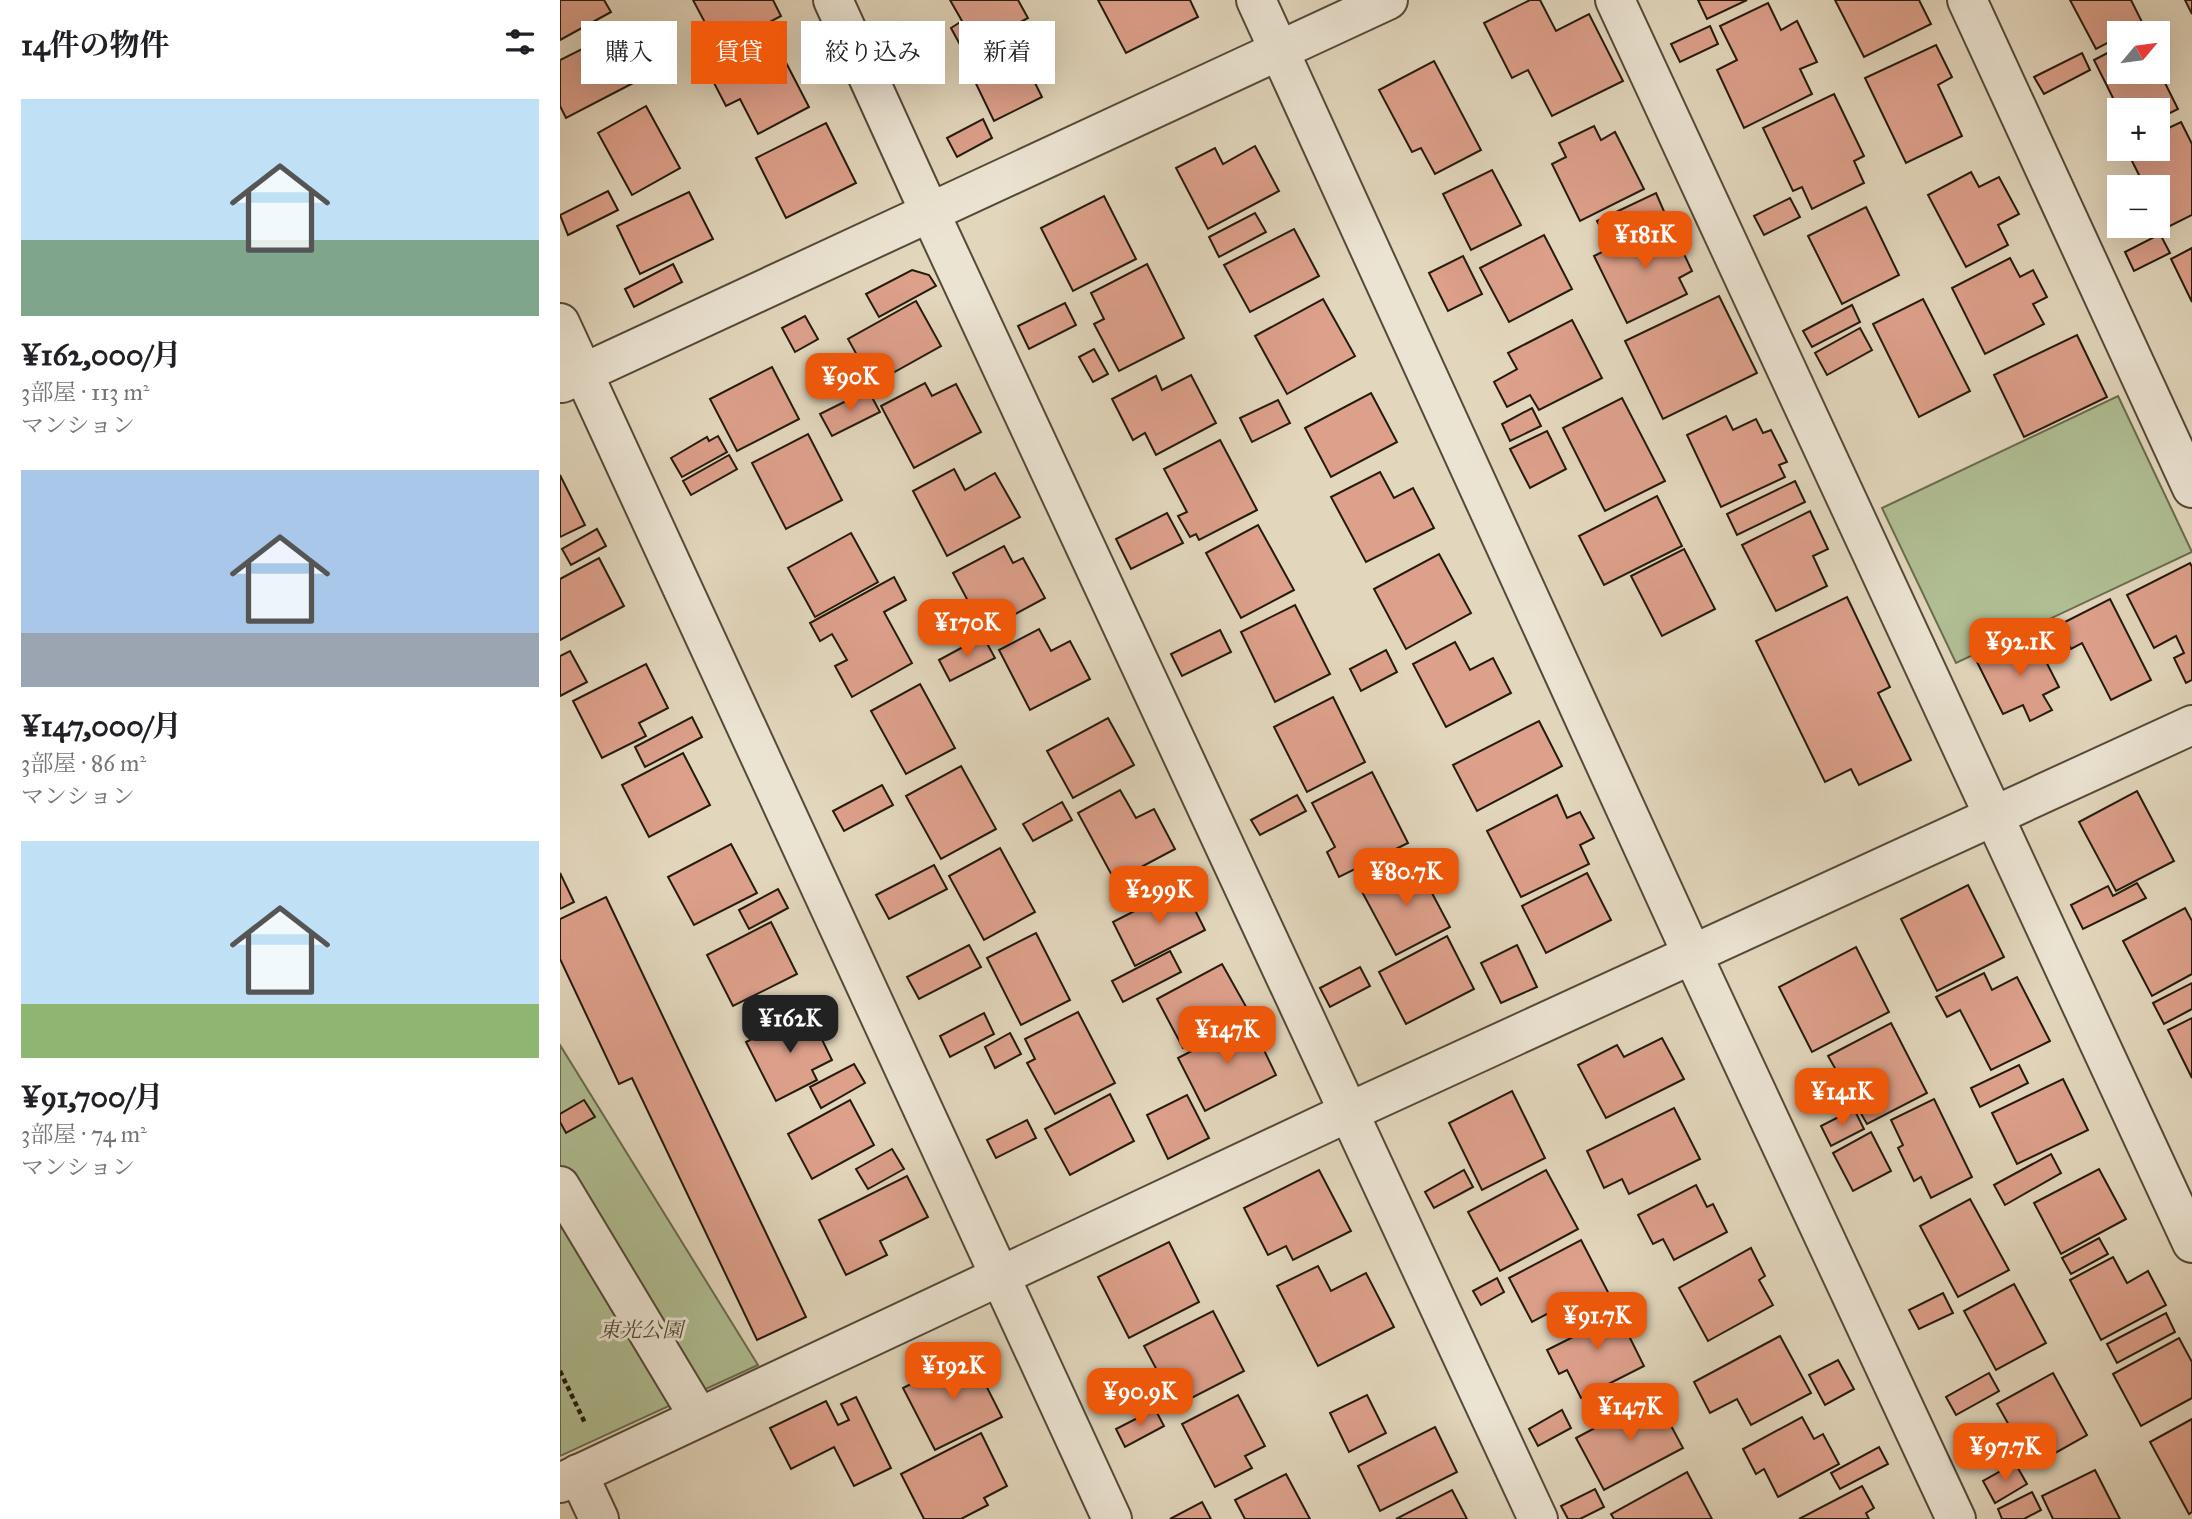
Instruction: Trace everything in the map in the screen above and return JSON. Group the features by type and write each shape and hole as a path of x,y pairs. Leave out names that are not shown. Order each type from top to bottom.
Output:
{"street":[{"path":"833,0 1538,1519"},
{"path":"1255,0 1692,954 1956,1519"},
{"path":"572,379 1388,0"},
{"path":"1615,0 2192,1243"},
{"path":"1967,0 2192,488"},
{"path":"560,323 572,379 1112,1519"},
{"path":"599,1519 581,1473 1349,1112 2192,725"},
{"path":"560,1186 699,1417"}],"path":[{"path":"560,1371 581,1473"}],"green space":[{"path":"2118,396 2192,552 1956,663 1882,508"},
{"name":"東光公園","path":"560,1045 758,1365 560,1456"}],"building":[{"path":"560,0 604,0 611,12 595,21 581,21 581,28 560,40"},
{"path":"693,0 773,0 781,16 772,21 704,21"},
{"path":"950,0 1018,0 1028,18 1022,21 962,21"},
{"path":"1098,0 1190,0 1198,17 1126,53"},
{"path":"1530,0 1540,0 1556,31 1589,14 1623,81 1552,116 1528,70 1512,78 1484,23"},
{"path":"1698,0 1747,0 1707,19"},
{"path":"1835,0 1919,0 1931,24 1864,57"},
{"path":"2070,0 2131,0 2142,21 2107,21 2107,43 2096,49"},
{"path":"2185,0 2192,0 2192,14"},
{"path":"1768,3 1781,30 1797,21 1817,62 1800,69 1812,94 1744,128 1717,70 1737,60 1720,26"},
{"path":"959,23 959,43 951,28"},
{"path":"1710,26 1718,44 1680,62 1671,44"},
{"path":"1936,45 1952,77 1938,85 1962,136 1906,163 1865,78"},
{"path":"581,50 581,84 631,84 566,118 560,106 560,60"},
{"path":"2082,53 2090,70 2044,94 2034,77"},
{"path":"2107,53 2107,84 2166,84 2178,109 2170,113 2170,98 2113,98 2094,60"},
{"path":"1434,61 1481,150 1435,174 1421,148 1412,152 1379,90"},
{"path":"787,64 809,107 758,134 740,99 726,106 715,84 787,84"},
{"path":"976,84 1036,84 1042,97 994,121"},
{"path":"1834,94 1864,156 1854,161 1864,183 1812,209 1802,187 1793,191 1763,128"},
{"path":"646,106 680,168 632,195 598,133"},
{"path":"983,119 992,138 957,157 947,138"},
{"path":"2181,122 2192,144 2192,215 2170,226 2170,175 2139,175 2132,161 2170,161 2170,127"},
{"path":"826,123 856,183 786,218 756,158"},
{"path":"1594,126 1601,140 1615,132 1644,189 1580,221 1552,164 1566,157 1559,143"},
{"path":"1255,146 1279,191 1208,229 1176,168 1215,148 1223,164"},
{"path":"1492,170 1521,225 1471,250 1443,194"},
{"path":"1971,172 1979,187 1999,177 2019,214 1998,225 2008,245 1966,267 1928,195"},
{"path":"608,191 618,210 568,235 560,215"},
{"path":"689,192 713,239 640,274 617,226"},
{"path":"1656,193 1666,216 1609,243 1597,221"},
{"path":"1104,196 1136,259 1073,291 1041,228"},
{"path":"1790,198 1800,217 1764,235 1754,216"},
{"path":"1866,207 1899,275 1842,304 1808,236"},
{"path":"1255,213 1266,232 1219,257 1209,237"},
{"path":"1668,220 1692,271 1679,278 1687,294 1627,323 1594,256"},
{"path":"1294,229 1319,276 1250,312 1224,265"},
{"path":"1544,235 1572,289 1509,322 1480,268"},
{"path":"2152,238 2162,238 2170,253 2134,271 2125,252"},
{"path":"2192,248 2192,302 2171,259"},
{"path":"1463,256 1482,294 1448,311 1429,273"},
{"path":"2010,258 2020,277 2033,270 2047,297 2033,304 2044,324 1985,354 1952,288"},
{"path":"673,264 682,282 634,307 625,289"},
{"path":"1147,264 1184,338 1119,371 1094,324 1104,319 1091,293"},
{"path":"912,270 929,275 936,286 879,317 866,294"},
{"path":"1719,296 1757,373 1663,419 1625,341"},
{"path":"1323,299 1355,356 1287,394 1255,336"},
{"path":"1923,299 1970,391 1919,417 1873,324"},
{"path":"916,301 941,346 873,384 848,339"},
{"path":"1065,303 1076,325 1029,349 1018,326"},
{"path":"1852,305 1860,322 1812,347 1803,331"},
{"path":"805,316 818,339 795,352 782,328"},
{"path":"1572,320 1602,378 1539,410 1530,395 1507,407 1494,382 1517,369 1508,353"},
{"path":"1860,328 1872,350 1827,375 1815,353"},
{"path":"2077,335 2107,397 2024,437 1994,375"},
{"path":"1094,349 1108,374 1093,382 1079,357"},
{"path":"772,367 799,419 737,451 710,399"},
{"path":"1191,375 1216,423 1156,455 1145,433 1133,440 1112,399 1156,376 1162,390"},
{"path":"925,383 932,396 956,384 981,432 914,468 881,406"},
{"path":"868,390 880,412 832,436 820,414"},
{"path":"1371,393 1397,442 1331,477 1305,428"},
{"path":"1622,398 1665,481 1605,511 1563,428"},
{"path":"1278,400 1290,423 1252,442 1240,418"},
{"path":"1532,408 1541,426 1510,441 1502,424"},
{"path":"1726,416 1733,430 1756,419 1763,433 1771,430 1787,462 1779,465 1785,477 1721,507 1687,435"},
{"path":"1547,431 1566,469 1530,488 1510,449"},
{"path":"808,434 842,500 786,529 752,463"},
{"path":"718,436 727,452 682,477 671,458 707,437 709,441"},
{"path":"1220,440 1257,510 1199,540 1196,534 1190,537 1178,516 1187,512 1164,469"},
{"path":"729,455 737,469 691,495 683,481"},
{"path":"954,469 965,490 995,473 1020,517 947,556 913,491"},
{"path":"1380,472 1394,498 1413,488 1434,528 1366,562 1331,497"},
{"path":"560,475 585,525 560,537"},
{"path":"1795,481 1805,502 1737,535 1727,514"},
{"path":"1657,496 1682,546 1604,585 1579,536"},
{"path":"1810,511 1828,549 1813,556 1827,586 1776,611 1742,545"},
{"path":"1167,513 1183,543 1131,569 1116,539"},
{"path":"1258,525 1294,590 1241,618 1206,553"},
{"path":"597,529 606,546 571,565 562,549"},
{"path":"851,533 878,582 815,617 788,568"},
{"path":"1004,546 1013,563 1023,558 1045,598 984,631 953,573"},
{"path":"1684,549 1715,609 1662,636 1631,576"},
{"path":"1439,554 1471,613 1406,649 1374,589"},
{"path":"599,558 624,606 560,640 560,579"},
{"path":"2190,563 2192,680 2186,683 2174,658 2184,653 2176,636 2154,648 2127,595"},
{"path":"894,577 906,600 884,612 912,663 852,697 835,666 847,660 832,634 820,641 810,623"},
{"path":"1847,597 1890,687 1878,693 1911,760 1859,785 1851,769 1825,782 1756,641"},
{"path":"2110,599 2151,680 2111,700 2082,643 2071,649 2059,625"},
{"path":"1295,605 1330,674 1275,702 1241,632"},
{"path":"1039,629 1051,651 1070,641 1090,679 1030,710 999,650"},
{"path":"1220,630 1231,652 1182,676 1171,654"},
{"path":"2032,634 2059,687 2043,695 2052,710 2030,721 2023,705 2003,714 1977,662"},
{"path":"983,636 995,658 950,681 939,660"},
{"path":"1455,642 1470,670 1493,658 1511,693 1446,727 1413,664"},
{"path":"1386,650 1397,672 1361,691 1350,669"},
{"path":"570,651 587,682 560,696 560,656"},
{"path":"646,664 668,708 639,723 646,736 602,758 573,701"},
{"path":"920,684 955,748 906,774 871,711"},
{"path":"1333,697 1365,762 1307,792 1274,727"},
{"path":"692,717 702,737 645,767 635,747"},
{"path":"1108,718 1134,765 1073,798 1047,751"},
{"path":"1539,721 1562,766 1477,811 1453,765"},
{"path":"683,753 710,805 649,837 622,785"},
{"path":"961,766 996,829 941,859 906,796"},
{"path":"1372,772 1408,843 1339,877 1327,852 1335,847 1312,803"},
{"path":"882,785 893,805 844,831 833,811"},
{"path":"1120,790 1136,818 1154,809 1175,849 1115,881 1078,813"},
{"path":"2137,791 2174,861 2116,891 2079,822"},
{"path":"1297,795 1306,811 1260,835 1251,820"},
{"path":"1557,795 1567,818 1580,812 1594,838 1580,845 1589,864 1521,897 1487,831"},
{"path":"1062,802 1072,820 1033,841 1023,824"},
{"path":"731,844 757,893 694,925 668,877"},
{"path":"1000,848 1035,912 984,940 949,876"},
{"path":"1415,861 1450,927 1396,955 1361,890"},
{"path":"934,865 947,889 889,919 876,895"},
{"path":"560,873 574,902 560,909"},
{"path":"1587,873 1611,920 1546,953 1522,906"},
{"path":"2137,883 2146,898 2083,929 2071,905 2108,886 2113,896"},
{"path":"1968,885 2004,957 1937,991 1901,919"},
{"path":"1183,886 1205,930 1135,966 1113,922"},
{"path":"778,889 788,908 749,929 739,910"},
{"path":"606,897 806,1317 757,1340 632,1078 619,1084 560,959 560,919"},
{"path":"2185,908 2192,921 2192,974 2152,996 2123,941"},
{"path":"771,922 797,974 733,1006 707,955"},
{"path":"1036,933 1070,1000 1021,1025 987,958"},
{"path":"1447,936 1474,989 1406,1024 1379,972"},
{"path":"969,945 981,967 919,999 907,977"},
{"path":"1517,945 1537,987 1501,1003 1481,963"},
{"path":"1856,947 1889,1012 1812,1052 1779,987"},
{"path":"1170,951 1181,972 1123,1002 1112,981"},
{"path":"1222,964 1249,1012 1183,1048 1157,999"},
{"path":"1360,967 1370,986 1330,1007 1320,988"},
{"path":"1984,973 1992,990 2017,977 2050,1041 1991,1070 1960,1010 1947,1017 1936,997"},
{"path":"2192,983 2192,1009 2164,1024 2153,1003"},
{"path":"808,1011 832,1060 812,1070 817,1080 776,1101 746,1042"},
{"path":"1078,1012 1115,1083 1055,1114 1027,1063 1035,1059 1025,1039"},
{"path":"984,1013 994,1034 950,1057 940,1036"},
{"path":"2192,1018 2192,1078 2168,1030"},
{"path":"1250,1021 1276,1075 1205,1111 1178,1058"},
{"path":"1891,1023 1927,1093 1867,1124 1828,1056"},
{"path":"1010,1033 1021,1054 995,1068 985,1047"},
{"path":"1662,1038 1684,1079 1606,1118 1578,1065 1617,1045 1624,1057"},
{"path":"854,1064 865,1083 821,1108 810,1087"},
{"path":"2019,1065 2028,1083 1980,1107 1971,1088"},
{"path":"2063,1079 2088,1130 2017,1164 1992,1113"},
{"path":"1512,1091 1545,1158 1482,1190 1449,1123"},
{"path":"1110,1094 1134,1141 1070,1175 1045,1129"},
{"path":"1187,1095 1209,1138 1168,1159 1147,1115"},
{"path":"1934,1099 1972,1177 1931,1198 1921,1177 1914,1181 1898,1148 1903,1145 1891,1120"},
{"path":"584,1100 595,1117 566,1133 560,1122 560,1114"},
{"path":"850,1100 874,1145 812,1179 788,1134"},
{"path":"1674,1108 1700,1159 1629,1194 1622,1179 1604,1188 1587,1151"},
{"path":"1854,1109 1864,1129 1831,1146 1821,1126"},
{"path":"1027,1120 1036,1138 996,1158 987,1140"},
{"path":"1871,1132 1891,1171 1853,1191 1833,1153"},
{"path":"892,1149 904,1169 868,1189 856,1169"},
{"path":"2051,1154 2061,1173 2005,1205 1994,1185"},
{"path":"2099,1169 2126,1219 2061,1254 2034,1203"},
{"path":"1319,1170 1351,1231 1293,1260 1286,1246 1268,1255 1244,1208"},
{"path":"1464,1170 1473,1187 1434,1208 1425,1192"},
{"path":"1546,1170 1578,1229 1500,1271 1468,1212"},
{"path":"907,1176 928,1217 880,1241 887,1255 846,1275 819,1220"},
{"path":"1696,1185 1707,1207 1713,1204 1727,1232 1674,1260 1663,1239 1653,1244 1638,1215"},
{"path":"1970,1199 2009,1270 1958,1297 1920,1226"},
{"path":"2099,1238 2108,1254 2071,1274 2062,1258"},
{"path":"1581,1240 1610,1296 1565,1320 1558,1308 1532,1322 1509,1278"},
{"path":"1169,1242 1199,1302 1129,1338 1098,1277"},
{"path":"1751,1248 1765,1276 1759,1280 1773,1305 1708,1341 1679,1288"},
{"path":"2113,1257 2127,1283 2148,1271 2166,1305 2101,1340 2070,1280"},
{"path":"1318,1266 1331,1291 1366,1273 1394,1327 1318,1366 1277,1286"},
{"path":"1497,1278 1504,1292 1481,1305 1473,1291"},
{"path":"2014,1284 2046,1343 1996,1370 1964,1311"},
{"path":"1943,1293 1953,1313 1919,1329 1909,1310"},
{"path":"1612,1302 1644,1366 1581,1398 1567,1370 1559,1374 1547,1350 1583,1332 1577,1320"},
{"path":"1213,1311 1244,1371 1176,1406 1144,1346"},
{"path":"2166,1313 2175,1332 2117,1363 2107,1344"},
{"path":"1780,1336 1811,1393 1751,1425 1737,1399 1710,1413 1694,1382"},
{"path":"2179,1338 2192,1362 2192,1398 2141,1426 2113,1374"},
{"path":"970,1354 1002,1417 935,1450 903,1388"},
{"path":"1838,1360 1854,1389 1825,1405 1809,1375"},
{"path":"1989,1373 1999,1391 1956,1415 1946,1397"},
{"path":"2053,1373 2087,1435 2032,1466 1997,1404"},
{"path":"1238,1395 1265,1446 1245,1456 1252,1468 1215,1487 1182,1424"},
{"path":"1367,1395 1386,1433 1349,1452 1330,1413"},
{"path":"1655,1396 1683,1448 1604,1490 1576,1438"},
{"path":"856,1397 891,1468 854,1486 834,1447 791,1469 770,1428 826,1401 838,1425 849,1420 841,1404"},
{"path":"1155,1409 1164,1426 1125,1447 1116,1429"},
{"path":"1562,1410 1571,1428 1538,1446 1529,1429"},
{"path":"1802,1417 1814,1439 1823,1434 1839,1464 1778,1497 1764,1469 1756,1474 1743,1449"},
{"path":"2192,1419 2192,1512 2189,1514 2150,1442"},
{"path":"1435,1427 1457,1472 1380,1511 1358,1466"},
{"path":"981,1433 1007,1486 984,1498 988,1505 961,1519 924,1519 901,1474"},
{"path":"1879,1447 1888,1464 1840,1489 1831,1473"},
{"path":"2015,1463 2027,1484 1995,1503 1983,1481"},
{"path":"2095,1470 2120,1519 2053,1519 2042,1496"},
{"path":"1687,1472 1712,1519 1614,1519 1611,1514"},
{"path":"1286,1474 1310,1519 1245,1519 1235,1500"},
{"path":"1862,1486 1874,1508 1866,1513 1869,1519 1799,1519"},
{"path":"1595,1489 1604,1507 1580,1519 1568,1519 1561,1506"},
{"path":"1452,1490 1467,1519 1396,1519"},
{"path":"2032,1492 2041,1510 2024,1519 2002,1519 1998,1509"},
{"path":"1202,1502 1211,1519 1170,1519"}]}
